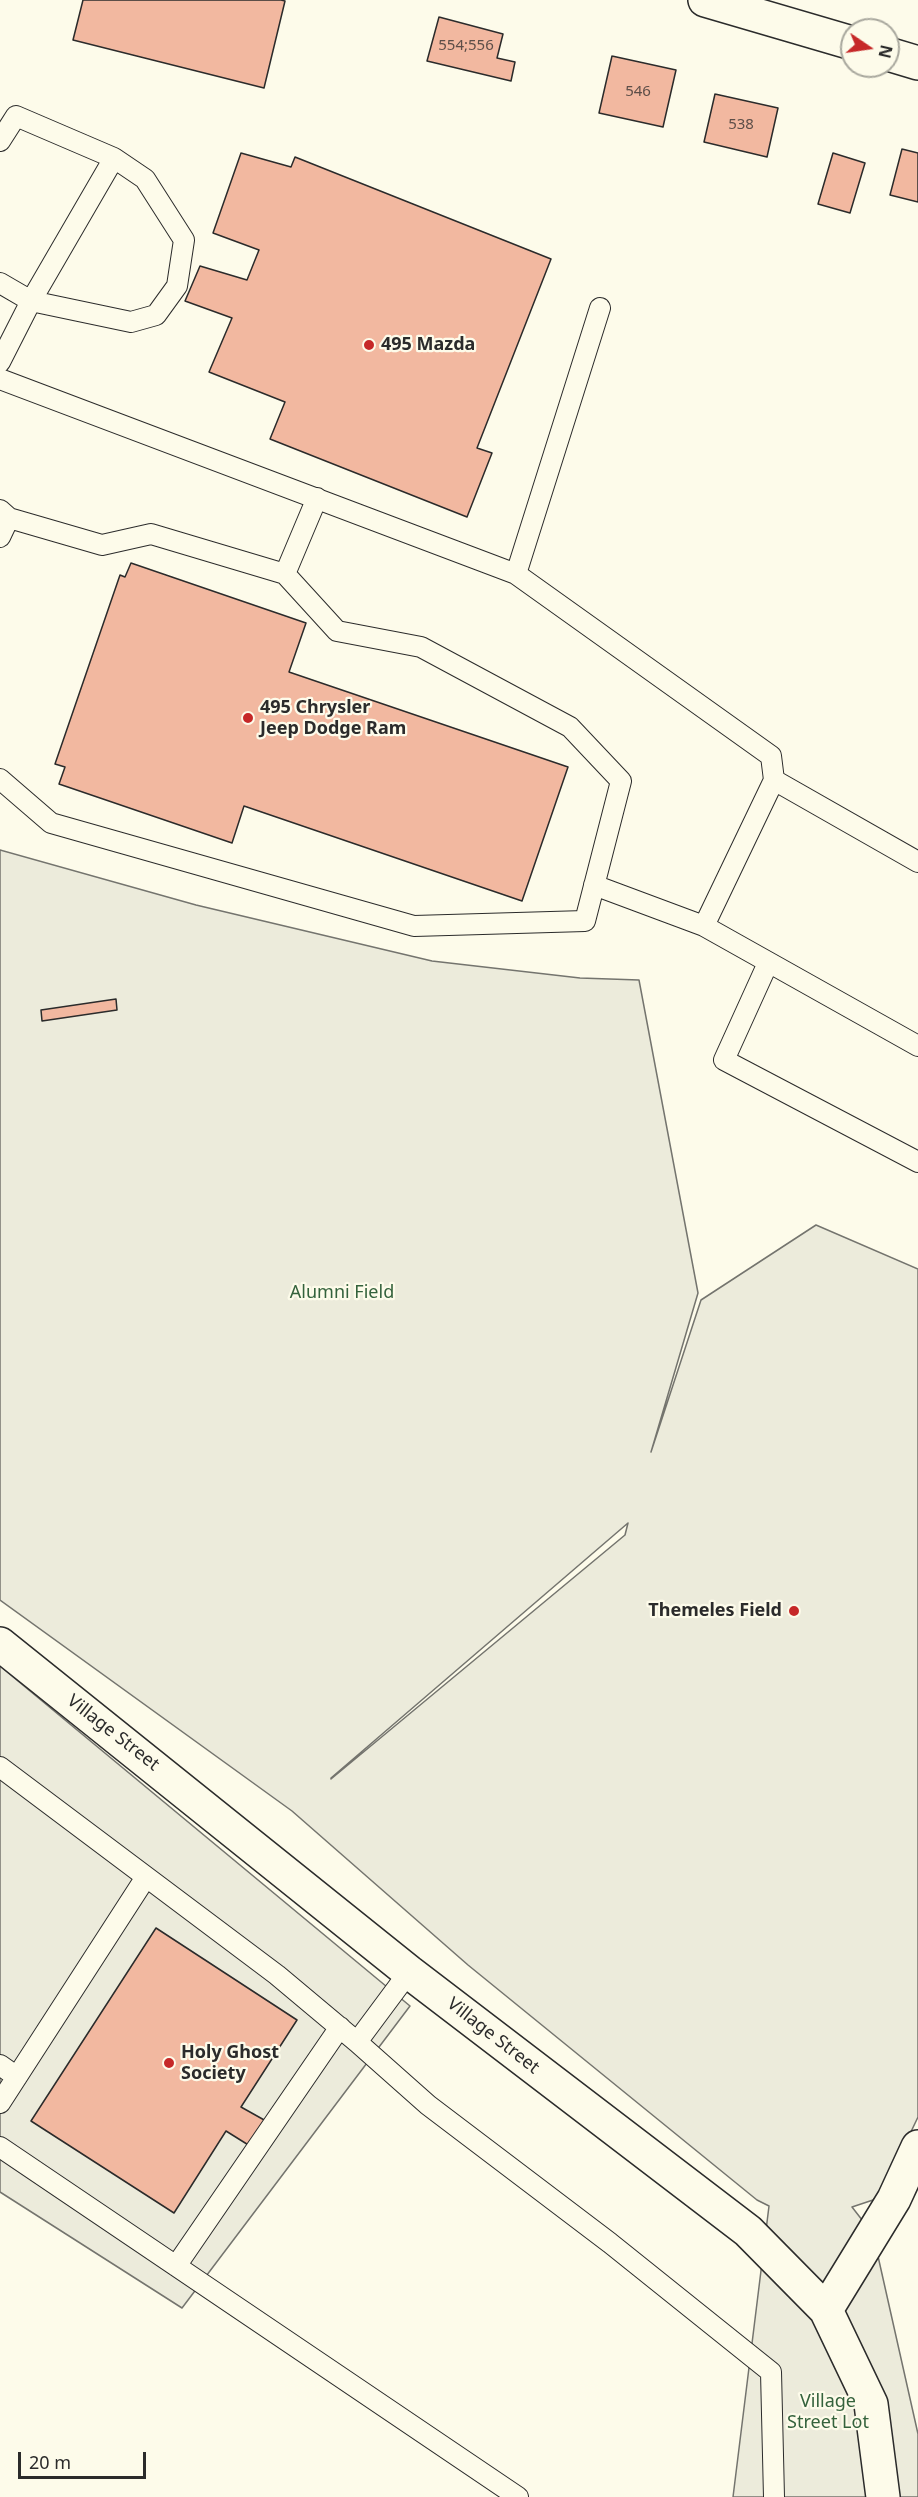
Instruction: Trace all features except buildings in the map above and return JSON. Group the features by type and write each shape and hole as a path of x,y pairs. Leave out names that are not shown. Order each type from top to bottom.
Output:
{"street":[{"path":"705,0 840,40"},
{"path":"900,58 918,63"},
{"name":"Village Street","path":"0,1644 409,1972 748,2231 826,2310 871,2404 883,2497"},
{"path":"826,2310 894,2199 918,2147"}],"lane":[{"path":"0,141 16,116 114,158 145,179 184,240 177,286 156,315 131,322 31,301 0,283"},
{"path":"0,362 31,301 114,158"},
{"path":"516,574 600,308"},
{"path":"0,379 516,574 771,756 774,780 704,926"},
{"path":"285,574 317,498"},
{"path":"0,537 4,514 102,544 151,534 285,574 338,631 422,646 570,727 621,781 585,921 414,926 51,823 0,779"},
{"path":"774,780 918,862"},
{"path":"594,885 704,926 918,1046"},
{"path":"768,963 724,1060 918,1162"},
{"path":"0,1767 277,1976 340,2027 428,2104 610,2243 771,2372 774,2497"},
{"path":"0,2103 146,1877"},
{"path":"357,2042 409,1972"},
{"path":"177,2266 340,2027"},
{"path":"0,2065 17,2077"},
{"path":"0,2146 518,2497"}],"green space":[{"path":"0,850 196,905 432,961 580,978 639,980 698,1293 651,1452 701,1300 816,1225 918,1269 918,2117 885,2186 873,2200 852,2207 873,2234 918,2434 918,2497 733,2497 769,2206 757,2200 468,1965 292,1811 0,1600","holes":["628,1523 625,1535 331,1779"]},
{"path":"0,1666 410,2006 182,2308 0,2192"}],"place":[{"name":"495 Mazda","path":"369,345"},
{"name":"495 Chrysler Jeep Dodge Ram","path":"248,718"},
{"name":"Themeles Field","path":"794,1611"},
{"name":"Holy Ghost Society","path":"169,2063"}],"park label":[{"name":"Alumni Field","path":"342,1293"},
{"name":"Village Street Lot","path":"828,2412"}]}
